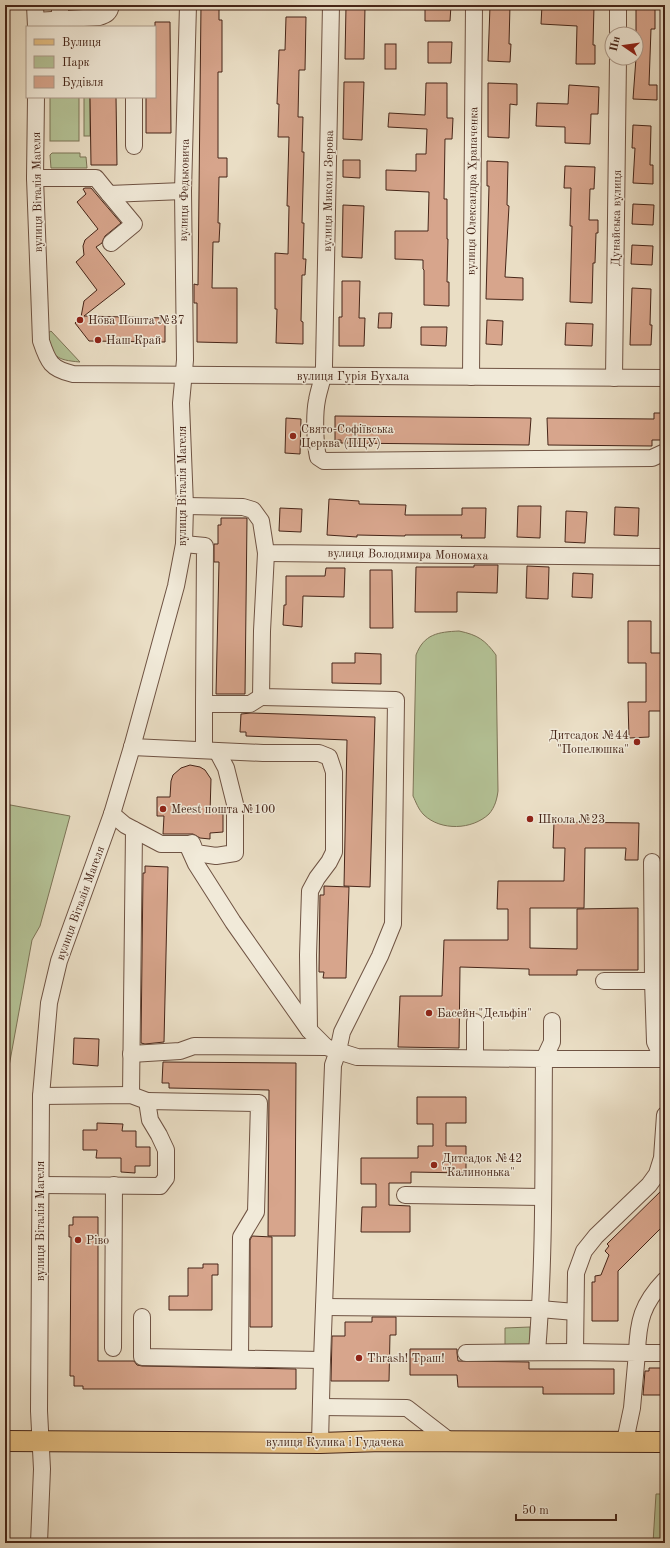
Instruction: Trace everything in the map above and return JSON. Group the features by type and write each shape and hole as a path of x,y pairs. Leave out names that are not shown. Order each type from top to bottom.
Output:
{"main road":[{"name":"вулиця Кулика і Гудачека","path":"5,1441 42,1440 320,1443 382,1441 665,1442"}],"street":[{"path":"35,5 36,24 60,12 99,17 106,15 111,9 111,5"},
{"name":"вулиця Федьковича","path":"183,375 185,360 183,191 188,5"},
{"name":"вулиця Миколи Зерова","path":"331,5 324,376 317,401 315,446 318,457 324,461 652,458 665,452"},
{"name":"вулиця Олександра Храпаченка","path":"471,376 474,5"},
{"path":"618,5 618,26"},
{"name":"Дунайська вулиця","path":"614,378 618,66"},
{"name":"вулиця Віталія Магеля","path":"36,98 35,178 40,327 41,341 47,358"},
{"path":"134,98 134,146"},
{"path":"35,178 96,178 134,224 111,243"},
{"path":"109,194 183,191"},
{"name":"вулиця Гурія Бухала","path":"47,358 59,371 73,374 665,378"},
{"name":"вулиця Віталія Магеля","path":"39,1543 42,1440 39,1411 41,1096 49,1003 58,961 112,814 176,586 184,544 181,403 183,375"},
{"path":"184,506 243,507 253,510 261,521 266,553 262,631 261,697"},
{"path":"112,814 125,825 161,844 192,843 196,853 216,856 235,853 236,804 226,768 210,751 204,704 205,546 184,544"},
{"name":"вулиця Володимира Мономаха","path":"266,553 665,557"},
{"path":"204,704 250,704 261,697 396,700 393,924 380,956 332,1049 333,1065 320,1443"},
{"path":"132,747 264,753 319,753 329,757 334,772 334,852 310,891 308,941 309,1030"},
{"path":"131,1095 134,830"},
{"path":"187,844 196,864 234,922 309,1030 332,1049"},
{"path":"131,1054 180,1051 194,1046 332,1049 357,1057 663,1059 655,1042 652,981 652,862"},
{"path":"604,981 652,981"},
{"path":"537,1352 540,1309 543,1196 544,1059 552,1042 552,1021"},
{"path":"475,1022 475,1058"},
{"path":"41,1096 131,1095 147,1101 259,1103 256,1212 241,1237 240,1358"},
{"path":"41,1185 160,1186 166,1178 166,1150 150,1120 147,1101"},
{"path":"575,1352 576,1273 584,1251 596,1236 649,1185 657,1174 662,1158 665,1115"},
{"path":"113,1348 114,1185"},
{"path":"405,1195 543,1196"},
{"path":"625,1441 632,1408 638,1329 644,1309 655,1291 665,1280"},
{"path":"324,1307 540,1309 575,1312"},
{"path":"142,1318 142,1357 322,1360"},
{"path":"466,1353 665,1353"},
{"path":"321,1407 407,1408 451,1442"}],"green space":[{"path":"5,5 6,33 5,362"},
{"path":"50,98 79,98 79,141 50,141"},
{"path":"84,98 90,98 90,136 84,136"},
{"path":"52,153 80,153 80,157 86,157 87,168 51,168 50,155"},
{"path":"51,331 80,362 60,358 53,353 45,335"},
{"path":"459,631 476,636 488,645 496,655 498,791 493,809 482,819 465,826 448,826 439,824 424,815 417,806 413,796 416,655 419,648 428,638 438,633"},
{"path":"5,804 70,816 40,926 32,940 5,1095"},
{"path":"530,1327 530,1346 505,1347 505,1328"},
{"path":"656,1494 665,1494 665,1543 653,1543"}],"building":[{"path":"201,5 219,5 219,20 222,20 222,72 218,72 218,158 227,158 227,177 219,177 219,242 213,242 212,288 237,288 237,343 197,342 197,303 194,303 194,284 198,285"},
{"path":"425,5 451,5 450,21 425,21"},
{"path":"510,5 510,62 488,61 490,6"},
{"path":"542,5 594,6 593,45 595,45 595,64 576,64 577,26 541,24"},
{"path":"636,5 655,5 655,29 651,29 649,85 657,85 657,100 633,99 635,66 644,66 644,26 636,26"},
{"path":"346,6 365,7 364,59 345,59"},
{"path":"286,17 306,17 305,70 299,70 298,117 303,117 302,152 304,152 302,223 304,223 303,259 306,259 305,275 302,275 301,321 303,322 303,344 276,343 277,309 275,309 275,253 288,254 289,206 287,206 289,137 278,137 279,104 277,104 279,50 285,50"},
{"path":"155,22 170,22 171,133 146,133 146,98 156,98"},
{"path":"428,42 452,42 451,63 428,63"},
{"path":"385,44 396,44 396,69 385,69"},
{"path":"344,82 364,82 362,140 343,139"},
{"path":"426,83 447,83 447,118 453,118 452,139 445,139 444,199 447,199 447,282 449,282 449,306 424,305 423,260 395,259 395,231 428,231 429,192 386,190 386,170 416,171 416,154 426,154 427,129 388,127 389,113 425,115"},
{"path":"488,83 517,84 517,105 510,104 509,138 488,137"},
{"path":"569,85 599,87 598,114 591,114 590,144 565,143 565,127 536,126 537,103 568,104"},
{"path":"90,98 116,98 117,165 91,165"},
{"path":"633,125 651,126 650,165 653,165 653,184 633,183 635,148 632,148"},
{"path":"343,160 360,160 360,178 343,177"},
{"path":"487,161 508,162 507,205 509,206 505,277 523,278 523,300 486,299 489,186 487,186"},
{"path":"565,166 595,167 594,189 590,189 589,220 598,220 595,263 593,263 592,303 570,302 572,226 570,226 571,188 564,188"},
{"path":"91,188 121,223 105,236 102,243 96,247 125,284 84,316 165,318 165,342 89,341 75,323 81,317 84,301 97,290 76,262 84,255 83,246 85,240 98,229 77,202 86,194 83,189"},
{"path":"633,204 654,205 653,225 632,224"},
{"path":"343,205 364,206 362,258 342,257"},
{"path":"632,245 653,246 652,265 631,264"},
{"path":"342,281 360,281 359,318 365,318 364,346 339,346 339,317 342,317"},
{"path":"632,288 651,289 651,345 630,345"},
{"path":"379,313 392,313 391,328 378,328"},
{"path":"487,320 503,321 502,345 486,344"},
{"path":"566,323 593,324 592,346 565,345"},
{"path":"421,327 447,327 446,346 421,345"},
{"path":"654,413 665,413 665,440 652,440 652,446 548,445 547,418 654,419"},
{"path":"335,416 531,418 529,445 341,443 341,440 335,440"},
{"name":"Свято-Софіївська Церква (ПЦУ)","path":"286,418 301,419 300,454 285,453"},
{"path":"329,499 359,501 359,504 406,505 405,515 462,515 462,508 486,508 485,538 461,538 462,535 357,535 357,537 327,535"},
{"path":"518,506 541,506 540,538 517,537"},
{"path":"615,507 639,508 638,536 614,535"},
{"path":"280,508 302,509 301,532 279,531"},
{"path":"566,511 587,512 585,543 565,542"},
{"path":"221,518 247,518 245,694 216,694 219,562 214,562 214,544 218,544 218,525 221,525"},
{"path":"474,565 498,565 497,593 457,592 457,612 415,612 416,567 474,567"},
{"path":"527,566 549,567 548,599 526,598"},
{"path":"326,568 345,568 344,597 303,596 302,627 283,625 284,605 286,605 286,576 325,576"},
{"path":"370,570 392,570 393,628 370,628"},
{"path":"573,573 593,574 592,598 572,597"},
{"path":"628,621 651,621 651,653 661,653 661,711 649,711 649,737 629,738 628,702 646,702 646,663 628,663"},
{"path":"355,653 381,654 381,684 332,683 332,663 355,663"},
{"path":"251,713 375,717 370,887 344,886 347,740 246,736 246,732 240,732 241,714"},
{"path":"190,765 200,767 205,770 211,779 210,813 223,814 223,832 210,833 210,839 200,838 193,834 163,834 164,816 157,816 157,797 170,797 173,775 181,768"},
{"path":"554,822 639,823 638,860 625,860 626,848 585,848 584,908 530,908 530,948 577,949 577,909 638,908 638,970 577,970 577,975 529,975 529,969 460,967 459,1048 398,1047 400,996 442,996 444,940 508,940 508,909 497,909 498,881 564,881 565,848 553,848"},
{"path":"145,866 168,867 164,1042 145,1044 141,1043 143,873 145,873"},
{"path":"324,886 349,887 346,978 323,978 324,972 319,972 320,895 324,895"},
{"path":"74,1038 99,1039 98,1066 73,1064"},
{"path":"163,1062 296,1063 295,1236 268,1236 269,1090 169,1088 169,1083 162,1083"},
{"path":"417,1097 466,1097 466,1123 446,1123 446,1146 466,1146 466,1173 411,1172 411,1183 389,1183 389,1205 410,1206 410,1232 361,1232 362,1207 376,1207 376,1184 361,1184 361,1158 418,1158 418,1146 433,1146 433,1124 417,1124"},
{"path":"97,1123 123,1124 122,1131 136,1131 136,1147 150,1147 150,1166 135,1166 135,1173 121,1172 121,1158 96,1158 97,1150 83,1150 83,1130 97,1130"},
{"path":"665,1187 665,1224 618,1271 618,1321 592,1321 592,1282 595,1282 595,1276 601,1275 609,1255 605,1251 609,1246 607,1244"},
{"path":"73,1217 98,1217 98,1361 134,1361 137,1365 142,1366 296,1369 296,1389 83,1389 83,1386 74,1386 74,1376 70,1376 71,1237 69,1237 69,1225 73,1225"},
{"path":"252,1236 272,1237 272,1327 250,1327 250,1240"},
{"path":"203,1264 218,1264 218,1275 212,1275 212,1310 169,1310 169,1296 188,1296 188,1268 203,1268"},
{"name":"Thrash! Траш!","path":"372,1317 396,1317 396,1335 390,1335 389,1381 331,1381 332,1336 345,1336 345,1322 372,1322"},
{"path":"410,1349 457,1349 458,1361 529,1362 529,1369 614,1369 614,1394 543,1394 543,1387 458,1387 457,1375 410,1375"},
{"path":"649,1368 665,1368 665,1395 643,1395 645,1371 649,1371"}],"place":[{"name":"Нова Пошта №37","path":"80,320"},
{"name":"Наш Край","path":"98,340"},
{"name":"Свято-Софіївська Церква (ПЦУ)","path":"293,436"},
{"name":"Дитсадок №44 \"Попелюшка\"","path":"637,742"},
{"name":"Meest пошта №100","path":"163,809"},
{"name":"Школа №23","path":"530,819"},
{"name":"Басейн \"Дельфін\"","path":"429,1013"},
{"name":"Дитсадок №42 \"Калинонька\"","path":"434,1165"},
{"name":"Ріво","path":"78,1240"},
{"name":"Thrash! Траш!","path":"359,1358"}]}
